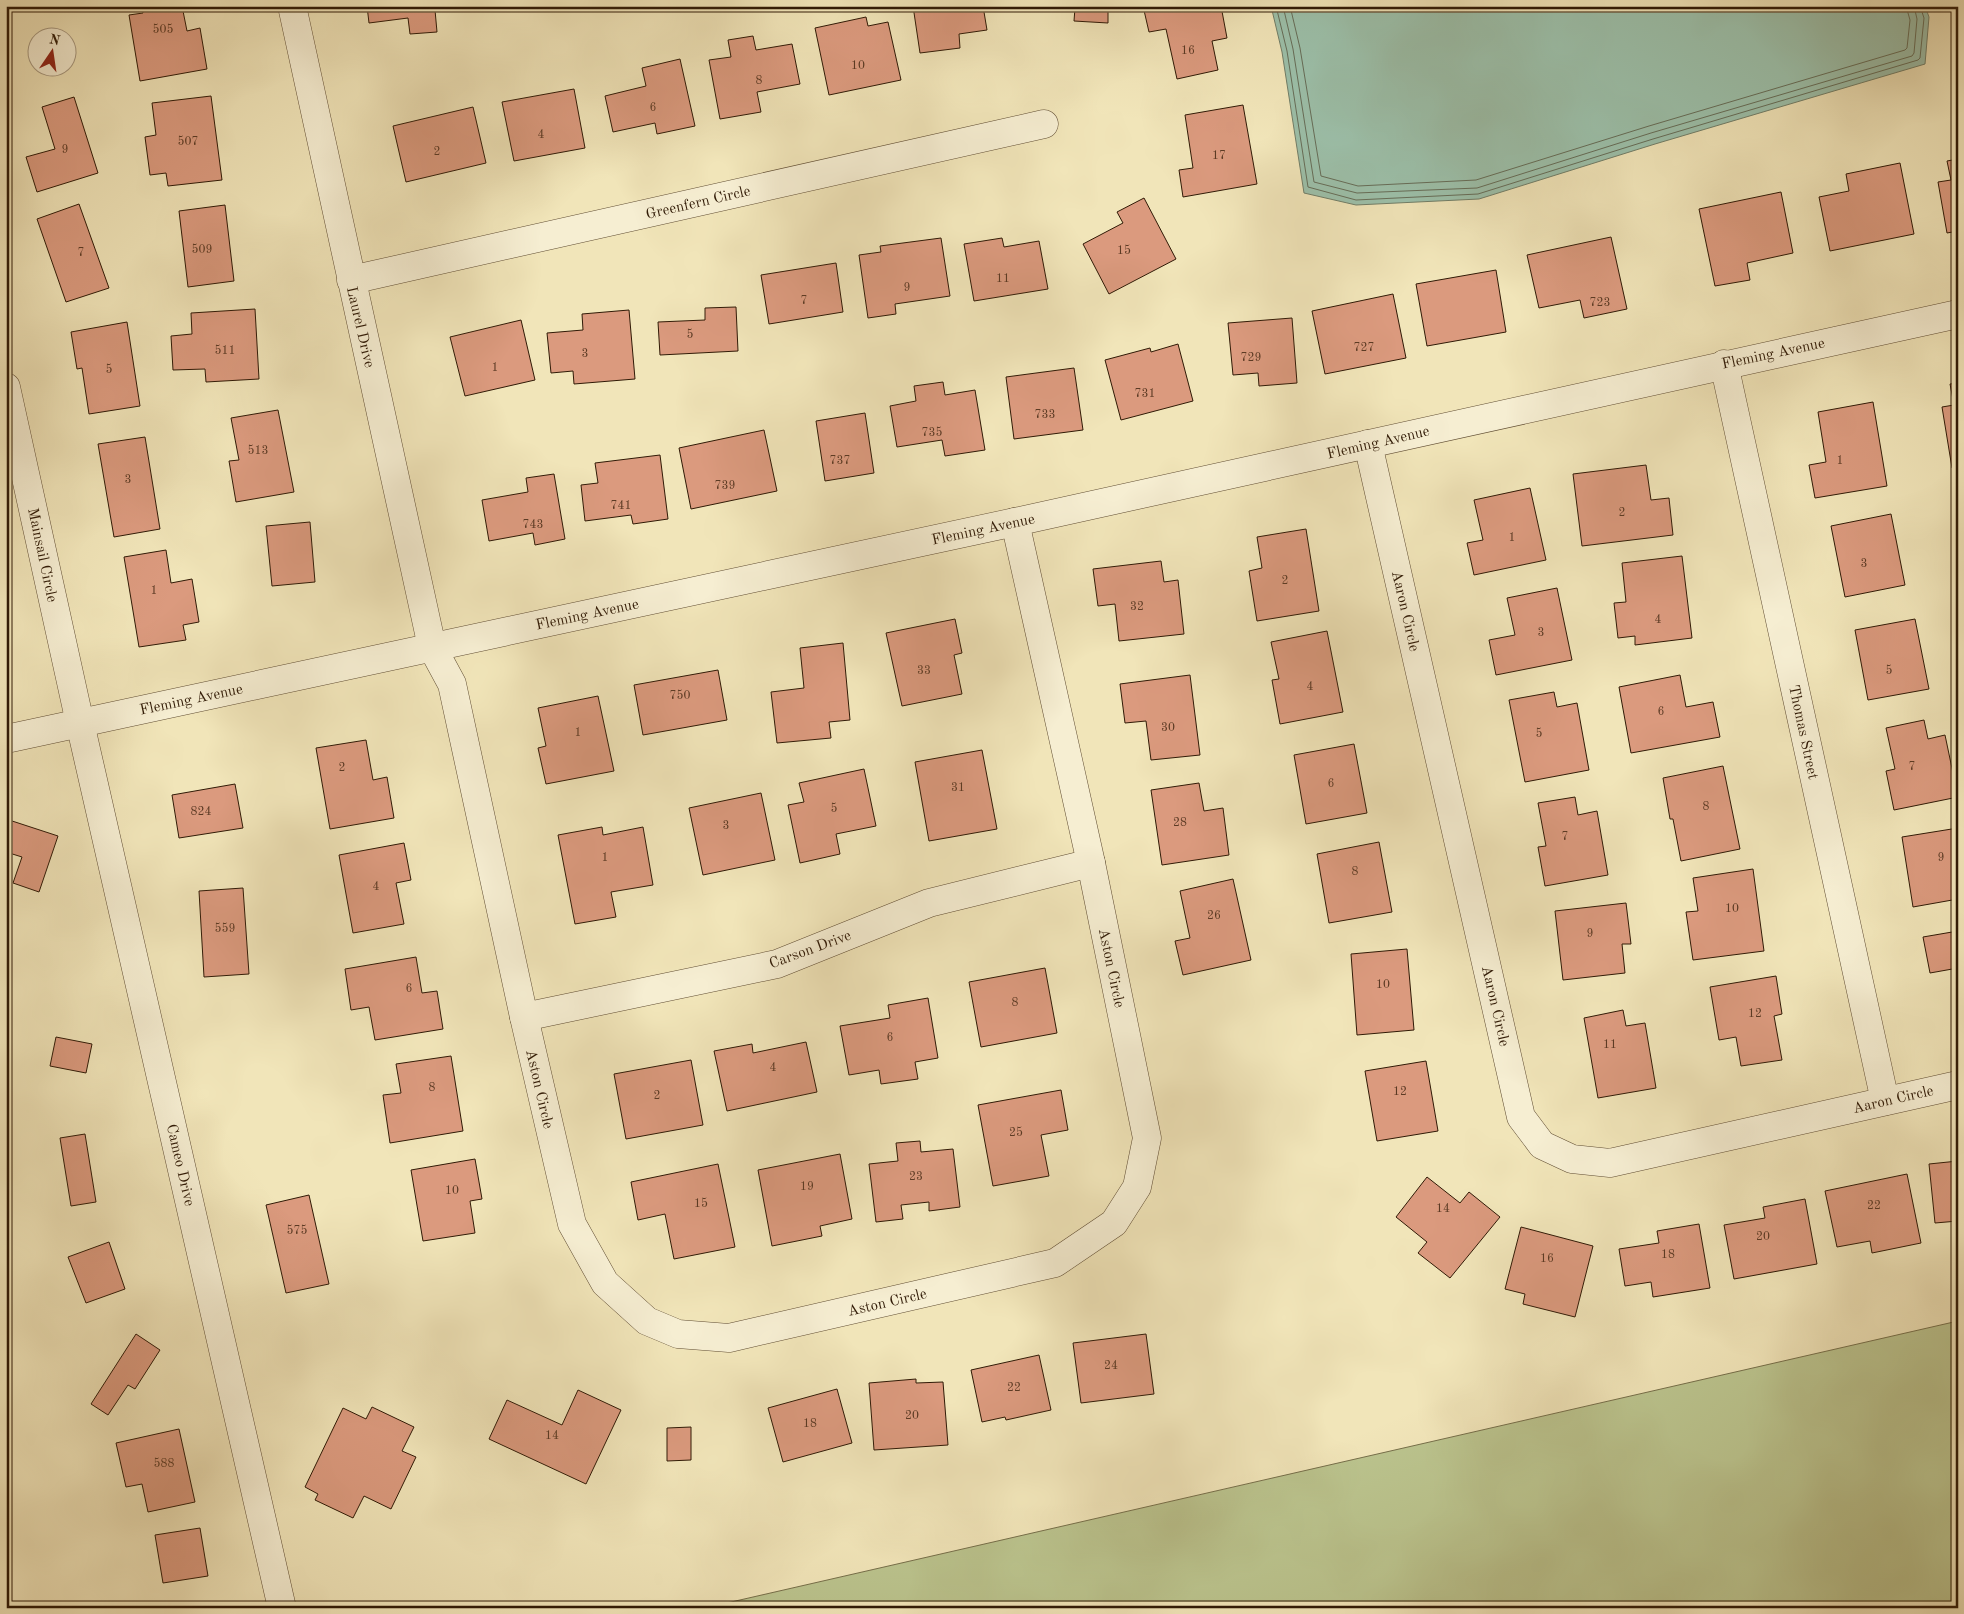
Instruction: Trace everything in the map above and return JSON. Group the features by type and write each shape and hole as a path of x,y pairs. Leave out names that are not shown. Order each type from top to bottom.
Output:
{"street":[{"name":"Laurel Drive","path":"292,6 432,647"},
{"name":"Greenfern Circle","path":"351,280 1044,124"},
{"name":"Fleming Avenue","path":"6,739 1015,522 1724,364 1958,314"},
{"name":"Thomas Street","path":"1724,364 1884,1100"},
{"name":"Mainsail Circle","path":"6,387 80,723"},
{"name":"Aaron Circle","path":"1368,444 1521,1118 1542,1145 1572,1159 1610,1163 1958,1084"},
{"name":"Aston Circle","path":"432,647 452,684 524,1017 572,1224 605,1283 647,1321 678,1334 730,1338 1055,1263 1114,1223 1137,1187 1147,1138 1091,863 1015,522"},
{"name":"Cameo Drive","path":"80,723 282,1608"},
{"name":"Carson Drive","path":"524,1017 777,964 929,903 1091,863"}],"shaded area":[{"path":"1958,1321 1958,1608 705,1608"}],"water":[{"path":"1271,6 1925,6 1929,17 1925,64 1655,144 1479,199 1356,205 1304,193 1282,52"}],"building":[{"path":"142,6 182,6 187,31 200,28 207,69 140,81 129,15 143,13"},
{"path":"367,6 452,6 453,8 435,10 437,32 410,34 408,18 369,23"},
{"path":"913,6 983,6 987,30 959,34 960,48 920,53"},
{"path":"1044,6 1108,6 1108,23 1074,21 1075,8"},
{"path":"1143,6 1221,6 1227,38 1212,41 1218,70 1177,79 1166,29 1149,32"},
{"path":"866,17 868,26 888,22 901,80 829,95 815,28"},
{"path":"753,36 756,50 792,44 800,84 757,92 761,112 720,119 709,60 731,57 728,40"},
{"path":"680,59 695,126 657,134 655,123 613,132 605,96 646,86 642,68"},
{"path":"574,89 585,148 514,161 502,102"},
{"path":"211,96 222,180 168,186 166,173 150,175 145,137 156,135 152,103"},
{"path":"74,97 98,173 37,192 26,157 55,149 42,107"},
{"path":"1243,105 1257,184 1183,197 1179,170 1193,168 1185,115"},
{"path":"473,107 486,163 406,182 393,126"},
{"path":"1958,159 1958,231 1947,233 1938,182 1951,180 1947,161"},
{"path":"1900,163 1914,234 1830,251 1819,197 1849,191 1846,174"},
{"path":"1781,192 1793,253 1747,263 1750,280 1715,286 1699,209"},
{"path":"1144,198 1176,259 1109,294 1083,244 1123,223 1117,212"},
{"path":"79,204 109,288 66,302 37,219"},
{"path":"225,205 234,281 188,287 179,211"},
{"path":"1611,237 1627,309 1584,318 1580,300 1539,308 1527,255"},
{"path":"941,238 950,296 895,304 896,314 868,318 859,255 881,252 880,246"},
{"path":"1002,238 1004,247 1039,241 1048,289 974,301 964,244"},
{"path":"836,263 843,312 769,324 761,275"},
{"path":"1496,270 1506,332 1427,346 1416,284"},
{"path":"1393,294 1406,358 1325,374 1312,311"},
{"path":"736,307 738,351 660,355 658,322 705,320 705,308"},
{"path":"255,309 259,379 206,382 205,369 173,370 171,336 192,334 191,313"},
{"path":"629,310 635,379 574,384 573,371 551,373 547,333 583,330 582,314"},
{"path":"1292,318 1297,383 1259,386 1258,373 1233,375 1228,323"},
{"path":"521,320 535,380 465,396 450,337"},
{"path":"127,322 140,406 89,414 82,368 77,369 71,332"},
{"path":"1178,344 1193,401 1121,420 1105,360 1150,348 1151,352"},
{"path":"1074,368 1083,430 1014,439 1006,377"},
{"path":"943,382 945,395 975,390 985,450 945,456 942,440 897,447 890,406 916,401 914,386"},
{"path":"1958,383 1958,467 1952,468 1942,407 1954,405 1950,384"},
{"path":"1873,402 1887,486 1815,498 1809,465 1826,462 1818,412"},
{"path":"278,410 294,492 236,502 229,461 239,460 231,418"},
{"path":"865,413 874,473 825,481 816,421"},
{"path":"764,430 777,491 691,509 679,448"},
{"path":"145,437 160,529 114,537 98,444"},
{"path":"660,455 668,519 633,524 631,515 585,521 581,485 598,483 595,463"},
{"path":"1646,465 1651,500 1669,498 1673,535 1582,546 1573,474"},
{"path":"554,474 565,539 535,545 533,533 489,541 482,500 528,492 526,478"},
{"path":"1530,488 1546,560 1474,575 1467,543 1483,540 1474,500"},
{"path":"1891,514 1905,585 1845,597 1831,526"},
{"path":"310,522 315,582 272,586 266,526"},
{"path":"1306,529 1319,611 1257,621 1249,571 1262,568 1257,537"},
{"path":"166,550 171,583 192,579 199,622 183,625 186,640 139,647 124,557"},
{"path":"1682,556 1692,638 1635,645 1635,636 1618,638 1614,603 1626,602 1622,563"},
{"path":"1161,561 1164,582 1178,580 1184,634 1119,641 1115,604 1098,606 1093,569"},
{"path":"1557,588 1572,660 1496,675 1489,640 1515,635 1507,598"},
{"path":"955,619 962,653 954,655 962,694 902,706 886,633"},
{"path":"1915,619 1929,689 1868,700 1855,630"},
{"path":"1327,631 1343,712 1280,724 1272,680 1279,679 1271,642"},
{"path":"843,643 850,720 829,722 831,738 777,743 771,692 804,688 800,648"},
{"path":"718,670 727,720 643,735 634,685"},
{"path":"1190,675 1200,755 1151,760 1146,721 1125,723 1120,684"},
{"path":"1680,675 1686,707 1713,702 1720,737 1631,753 1619,687"},
{"path":"1554,692 1557,707 1577,703 1589,770 1525,782 1509,700"},
{"path":"598,696 614,771 546,784 538,748 546,746 538,708"},
{"path":"1924,720 1928,739 1945,735 1958,797 1894,810 1886,771 1895,769 1886,728"},
{"path":"366,740 373,780 387,777 394,818 330,829 316,748"},
{"path":"1354,744 1367,813 1306,824 1294,755"},
{"path":"982,750 997,829 929,841 915,762"},
{"path":"1723,766 1740,849 1681,861 1673,819 1670,819 1663,778"},
{"path":"864,769 876,826 836,834 840,854 800,863 788,805 804,802 799,783"},
{"path":"1199,783 1204,811 1223,808 1229,855 1162,865 1151,790"},
{"path":"235,784 243,828 179,838 172,795"},
{"path":"761,793 775,860 703,875 689,808"},
{"path":"1575,797 1578,815 1597,811 1608,875 1545,886 1538,847 1546,846 1538,803"},
{"path":"6,819 58,836 39,892 13,883 22,857 6,852"},
{"path":"602,827 603,835 643,827 653,885 611,892 616,917 575,924 558,835"},
{"path":"1958,828 1958,899 1913,907 1902,837"},
{"path":"1379,842 1392,912 1329,923 1317,854"},
{"path":"404,843 411,880 396,883 404,924 353,933 339,855"},
{"path":"1753,869 1764,951 1693,960 1686,912 1698,911 1693,878"},
{"path":"1233,879 1251,960 1183,975 1175,941 1190,938 1180,891"},
{"path":"243,888 249,974 204,977 199,891"},
{"path":"1626,903 1631,944 1622,944 1625,973 1563,980 1555,911"},
{"path":"1958,931 1958,968 1930,973 1923,937"},
{"path":"1407,949 1414,1030 1357,1035 1351,954"},
{"path":"416,957 422,993 437,991 443,1029 375,1040 369,1007 351,1010 345,969"},
{"path":"1045,968 1057,1033 981,1047 969,982"},
{"path":"1776,976 1782,1014 1774,1016 1782,1060 1741,1066 1736,1037 1719,1040 1710,987"},
{"path":"928,998 938,1058 915,1062 918,1079 881,1084 879,1070 849,1075 840,1026 890,1018 888,1005"},
{"path":"1623,1010 1626,1026 1645,1023 1656,1088 1598,1098 1584,1018"},
{"path":"56,1037 92,1044 86,1073 50,1066"},
{"path":"806,1042 817,1092 727,1111 714,1051 752,1044 753,1053"},
{"path":"451,1056 463,1131 390,1143 383,1095 401,1093 396,1064"},
{"path":"691,1060 703,1125 626,1139 614,1074"},
{"path":"1426,1061 1438,1131 1377,1141 1365,1071"},
{"path":"1061,1090 1068,1130 1041,1135 1049,1176 993,1186 978,1105"},
{"path":"85,1134 96,1202 71,1206 60,1138"},
{"path":"920,1141 921,1152 953,1149 960,1207 929,1211 929,1202 901,1205 903,1219 876,1222 869,1164 898,1161 896,1143"},
{"path":"840,1154 852,1219 820,1226 822,1236 772,1246 758,1170"},
{"path":"475,1159 482,1199 470,1201 475,1233 423,1241 411,1170"},
{"path":"1958,1161 1958,1221 1935,1223 1929,1164"},
{"path":"718,1164 735,1247 674,1259 665,1214 638,1220 631,1182"},
{"path":"1907,1174 1921,1243 1872,1253 1870,1241 1837,1247 1825,1191"},
{"path":"1427,1177 1460,1203 1469,1192 1500,1217 1450,1278 1418,1253 1427,1242 1396,1217"},
{"path":"309,1195 329,1284 286,1293 266,1205"},
{"path":"1805,1199 1817,1264 1734,1279 1724,1225 1765,1218 1763,1207"},
{"path":"1699,1224 1710,1288 1653,1297 1651,1282 1625,1286 1619,1249 1659,1243 1657,1231"},
{"path":"1521,1227 1593,1246 1575,1317 1523,1304 1525,1294 1505,1289"},
{"path":"109,1242 125,1289 86,1303 68,1257"},
{"path":"136,1334 160,1350 135,1389 128,1385 108,1415 91,1404"},
{"path":"1146,1334 1154,1394 1081,1403 1073,1343"},
{"path":"1039,1355 1051,1410 1006,1420 1005,1417 982,1422 971,1370"},
{"path":"916,1379 916,1383 943,1382 948,1445 874,1450 869,1383"},
{"path":"837,1389 852,1443 783,1462 768,1408"},
{"path":"578,1390 621,1410 586,1484 489,1439 507,1400 562,1425"},
{"path":"372,1407 414,1427 402,1451 416,1457 391,1509 364,1496 353,1518 315,1500 318,1494 305,1487 343,1408 366,1419"},
{"path":"691,1427 691,1460 667,1461 667,1428"},
{"path":"179,1429 195,1502 148,1512 142,1484 126,1487 116,1443"},
{"path":"200,1528 208,1576 163,1583 155,1535"}]}
